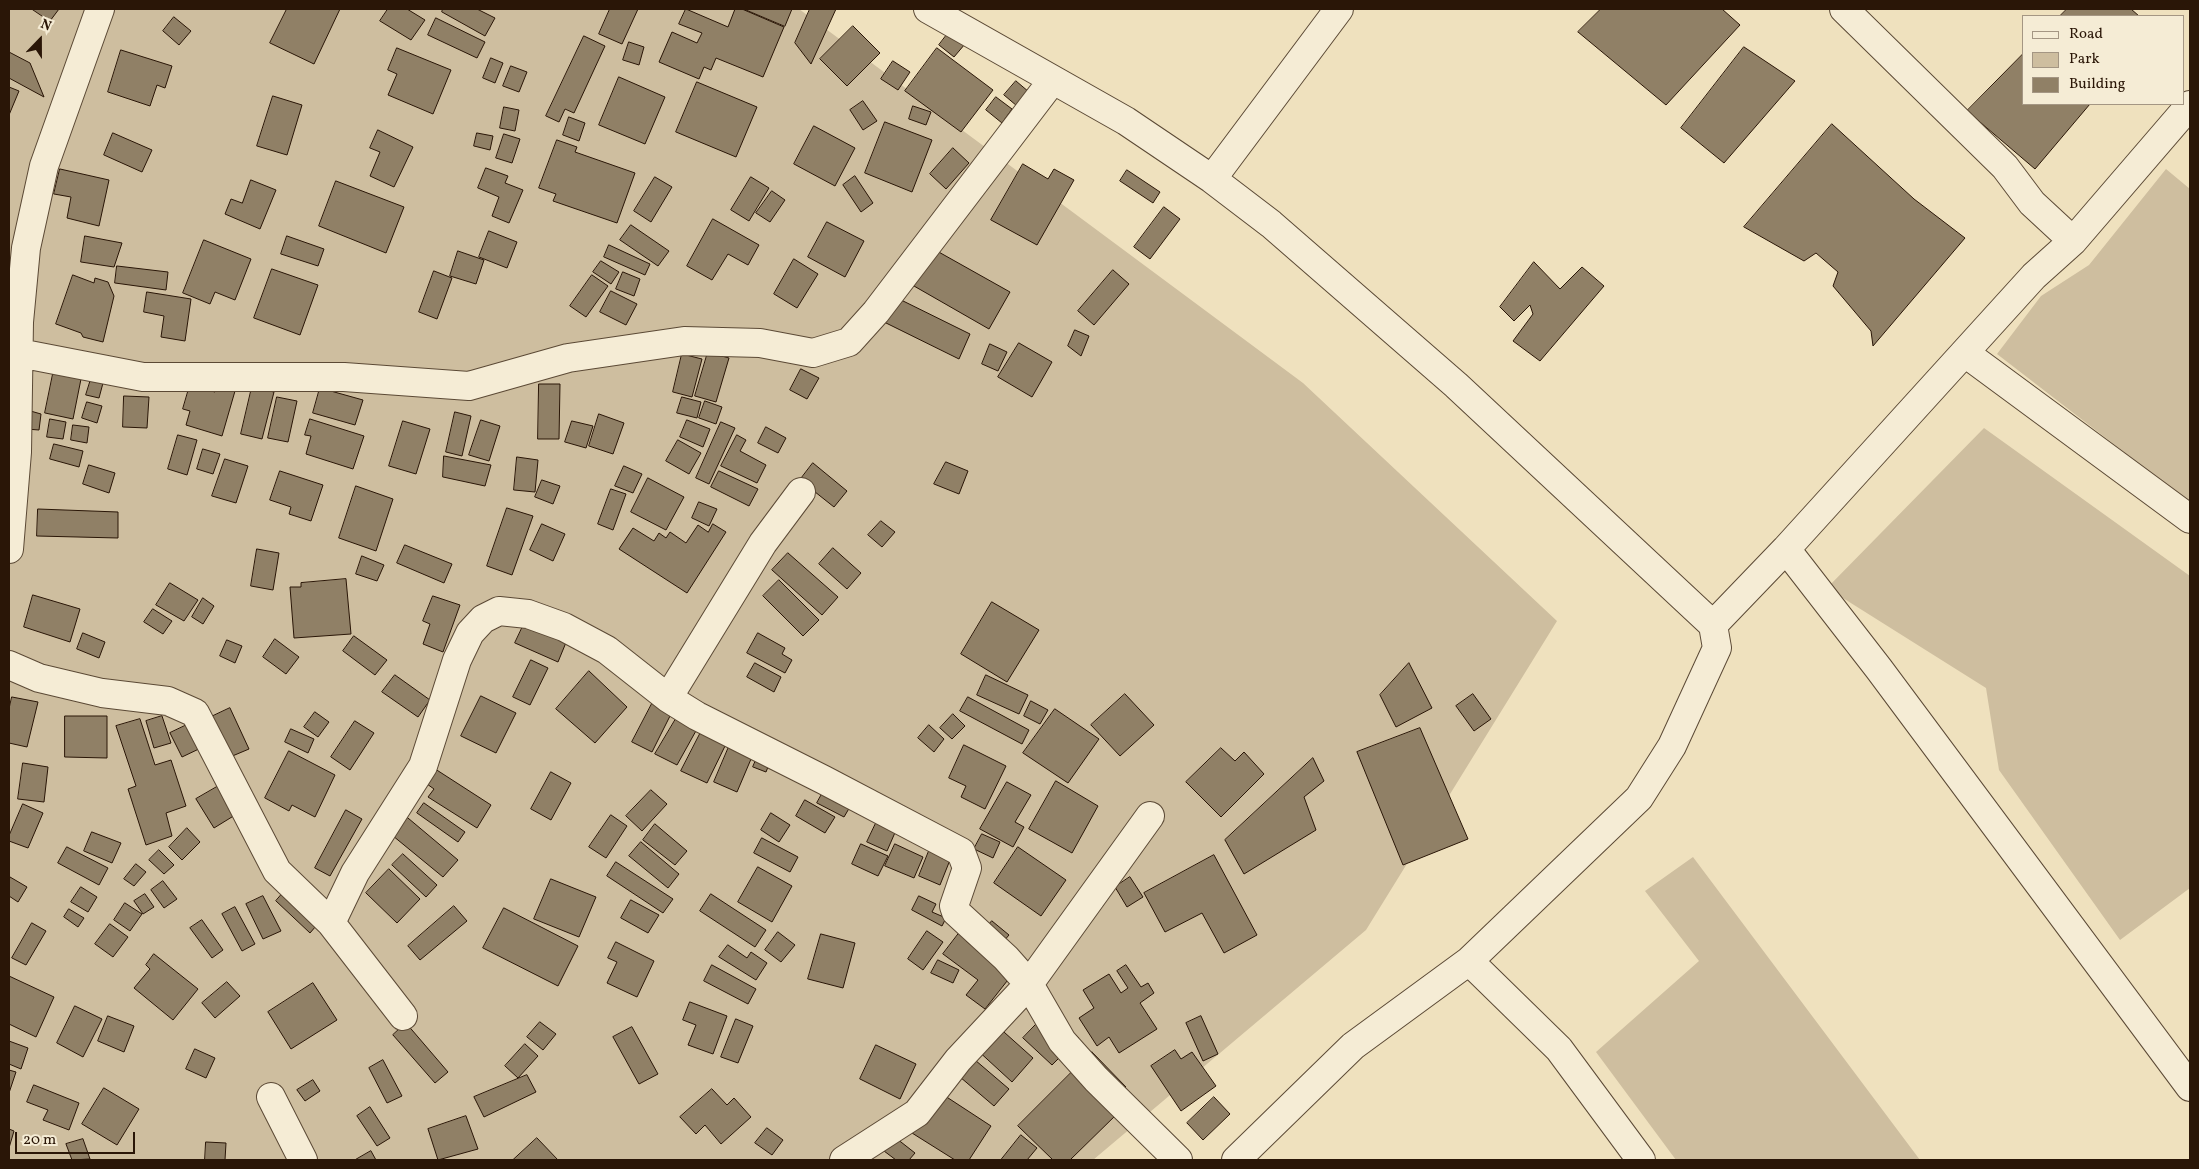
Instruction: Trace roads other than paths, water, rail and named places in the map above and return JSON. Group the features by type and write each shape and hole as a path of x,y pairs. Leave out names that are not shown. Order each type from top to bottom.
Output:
{"street":[{"path":"9,549 17,452 14,353 26,248 44,166 100,9"},
{"path":"928,9 1126,121 1212,179 1271,224 1456,385 1713,625 1717,648 1672,746 1638,798 1469,961 1353,1046 1236,1160"},
{"path":"1212,179 1339,9"},
{"path":"1844,9 2004,167 2032,203 2073,241"},
{"path":"14,353 143,378 344,377 469,386 568,358 684,340 760,343 813,353 849,342 876,312 1052,80"},
{"path":"1713,625 1786,549 2034,276 2073,241 2190,105"},
{"path":"1965,353 2190,519"},
{"path":"668,698 762,543 801,492"},
{"path":"1786,549 1879,669 2190,1087"},
{"path":"331,923 354,873 422,766 457,660 470,633 483,619 499,611 528,614 564,627 607,650 668,698 697,716 961,852 967,868 954,906 956,912 1006,958 1029,984 1062,1040 1096,1079 1178,1160"},
{"path":"9,665 39,678 102,693 168,701 194,713 277,871 331,923 403,1016"},
{"path":"844,1160 917,1113 958,1060 1029,984 1150,816"},
{"path":"1469,961 1559,1049 1641,1160"},
{"path":"271,1097 304,1160"}]}
